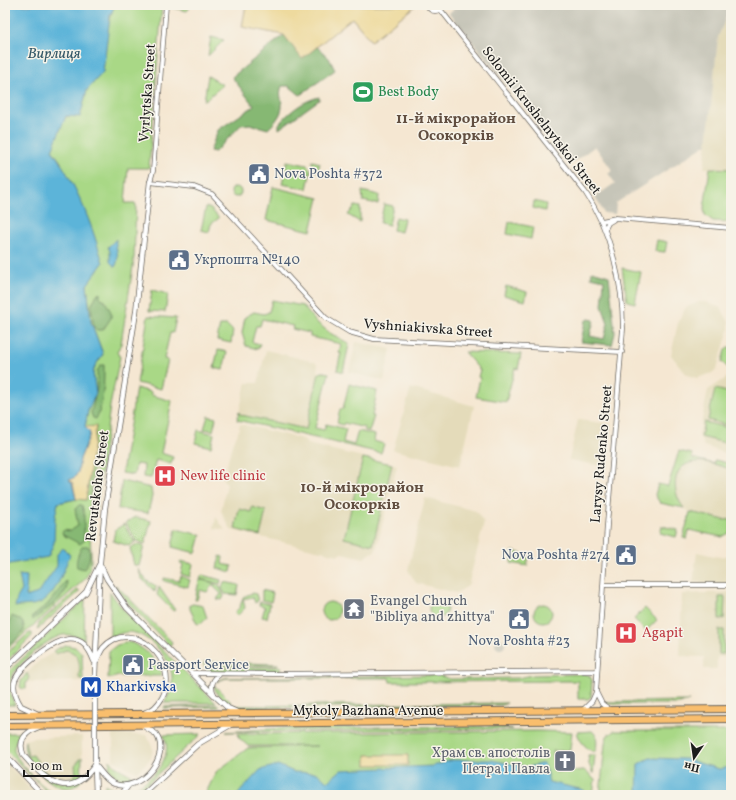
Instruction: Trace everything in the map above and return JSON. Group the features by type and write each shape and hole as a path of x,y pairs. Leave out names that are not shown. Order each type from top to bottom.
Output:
{"highway":[{"name":"Mykoly Bazhana Avenue","path":"5,715 731,709"},
{"name":"Mykoly Bazhana Avenue","path":"5,726 731,719"}],"street":[{"name":"Vyrlytska Street","path":"150,182 153,171 166,5"},
{"path":"427,5 432,10 440,9 443,5"},
{"name":"Solomii Krushelnytskoi Street","path":"440,9 571,173 592,202 602,222"},
{"name":"Vyshniakivska Street","path":"150,182 194,187 212,194 326,318 335,325 353,334 374,339 622,352"},
{"name":"Revutskoho Street","path":"96,795 95,664 100,562 110,472 136,312 150,182"},
{"path":"605,229 608,223 616,218"},
{"path":"602,222 616,218 731,228"},
{"name":"Larysy Rudenko Street","path":"596,692 622,352 623,321 622,303 616,272 602,222"},
{"path":"5,669 86,592 100,562"},
{"path":"100,562 107,580 127,608 215,696 228,708 240,713"},
{"path":"603,585 731,585"},
{"path":"95,664 102,649 120,638 137,638 155,653 166,668 168,677 167,688 154,709 141,714"},
{"path":"42,715 21,706 14,690 17,676 33,658 57,642 73,639 88,649 95,664"},
{"path":"192,673 220,675 597,671"},
{"path":"215,696 212,686 213,680 220,675"},
{"path":"596,692 602,704 610,710"},
{"path":"583,710 592,701 596,692"},
{"path":"121,795 128,786 142,778 154,766 160,754 160,742 158,736 150,729 140,724"},
{"path":"143,795 198,744 232,724"},
{"path":"42,726 31,730 24,735 21,751 51,787"},
{"path":"5,755 43,795"},
{"path":"86,783 95,764 114,784 128,786"}],"shaded area":[{"path":"458,5 731,5 718,37 707,144 616,203 615,214 604,213 595,197 615,183 608,173 612,170 595,146 571,164 449,13"},
{"path":"731,7 731,169 704,168 718,37"},
{"path":"699,302 706,302 721,308 729,322 729,330 717,368 712,373 697,378 687,375 671,355 678,323 686,307"},
{"path":"356,342 391,349 384,381 349,372"},
{"path":"266,350 315,362 318,365 317,370 319,372 306,429 241,415 239,412 246,383 258,383"},
{"path":"731,375 731,455 704,446 699,435 708,390"},
{"path":"411,388 474,406 460,466 393,450"},
{"path":"578,420 611,424 607,467 569,460"},
{"path":"240,424 303,439 307,444 397,465 376,550 364,558 342,553 338,555 231,530 221,511 227,484 223,480 233,441 237,436"},
{"path":"693,462 703,462 731,469 731,519 725,520 686,510 679,502 674,485 677,475 687,465"},
{"path":"425,498 476,511 484,523 468,586 456,593 416,583 408,570"},
{"path":"216,517 225,530 214,528"},
{"path":"697,552 719,557 731,555 731,583 693,582"},
{"path":"731,592 731,657 717,657 717,669 704,669 704,657 680,656 682,594"},
{"path":"498,639 502,639 504,640 504,648 498,649 495,646 495,642"},
{"path":"59,649 82,653 83,681 26,682 25,675 39,661"},
{"path":"113,734 147,735 153,749 151,758 137,772 113,760"},
{"path":"82,736 82,757 78,760 76,774 67,783 58,782 46,774 33,755 28,756 24,740 33,738"},
{"path":"5,762 12,769 36,795 5,795"}],"green space":[{"path":"114,5 162,5 149,168 128,168 125,203 135,203 136,205 134,260 121,344 117,352 120,357 110,406 95,519 92,502 98,464 98,446 91,487 90,568 84,580 5,651 5,561 52,523 58,503 76,499 86,500 96,427 85,427 88,411 96,393 93,373 95,366 103,354 91,322 87,285 61,162 52,150 62,121 66,117 82,109 87,90 93,83"},
{"path":"174,5 189,5 189,9 187,11 173,8"},
{"path":"284,35 302,58 317,47 329,58 335,70 300,95 289,86 282,86 280,93 282,108 280,115 268,129 250,124 241,125 215,152 210,151 218,130 254,106 232,77"},
{"path":"211,37 224,40 208,56"},
{"path":"208,76 223,85 204,101"},
{"path":"319,97 319,100 279,129 279,124 292,111 302,104"},
{"path":"287,161 307,165 311,170 307,189 282,184"},
{"path":"312,161 320,163 318,171 313,170"},
{"path":"710,168 731,169 731,222 713,221 705,215 704,209"},
{"path":"234,187 238,187 241,192 238,197 234,197 231,194 231,190"},
{"path":"273,187 319,198 311,231 266,220"},
{"path":"362,191 379,195 378,204 363,201"},
{"path":"534,201 546,204 545,211 533,208"},
{"path":"384,204 393,206 389,225 380,223"},
{"path":"355,206 360,207 360,222 348,215"},
{"path":"206,207 211,209 219,218 211,224 209,232 201,230"},
{"path":"396,217 404,219 401,232 393,230"},
{"path":"509,222 533,227 531,239 507,234"},
{"path":"657,240 667,242 665,252 655,251"},
{"path":"622,268 641,272 635,303 627,301"},
{"path":"592,271 609,276 615,333 612,345 581,342 585,321 589,319 594,320 590,336 604,339 608,323 602,306 604,280 591,277"},
{"path":"506,286 527,292 525,301 504,295"},
{"path":"152,290 168,294 165,312 149,311"},
{"path":"100,293 100,298 104,299 111,312 111,318 103,330 97,330 94,327 91,306 97,294"},
{"path":"272,300 303,306 315,321 330,333 348,343 349,345 343,372 337,370 341,353 339,353 341,344 310,337 310,333 292,329 293,326 262,319 260,326 256,326 252,342 260,344 258,349 246,346 242,333 245,317 254,312 264,314 269,312"},
{"path":"148,316 176,318 173,333 170,333 164,359 168,360 161,389 137,383"},
{"path":"220,325 227,325 233,331 231,343 217,340"},
{"path":"731,347 731,363 728,368 722,362 725,350"},
{"path":"218,350 227,352 223,370 214,368"},
{"path":"464,352 521,354 518,369 515,368 506,402 476,397 480,370"},
{"path":"101,365 104,365 103,393 101,407 96,419 93,418 91,413 97,388 97,371"},
{"path":"319,373 329,373 315,428 324,430 326,424 346,429 343,442 354,445 358,431 375,435 374,441 384,444 381,453 237,420 239,412 241,415 306,429"},
{"path":"349,384 377,391 372,416 374,416 369,432 364,430 365,428 344,423 343,425 337,423 340,409 343,409"},
{"path":"136,388 151,392 151,395 172,401 161,453 173,457 171,464 156,460 151,478 143,477 144,465 136,464 134,475 122,473"},
{"path":"715,389 731,393 731,405 726,425 708,420"},
{"path":"208,416 216,418 213,431 204,429"},
{"path":"704,422 729,428 725,443 701,437"},
{"path":"198,430 214,434 211,447 195,443"},
{"path":"679,451 692,454 692,458 714,464 715,460 731,464 731,469 708,463 694,462 681,469 677,475 676,488 677,495 684,508 660,503 655,495 658,484 668,486"},
{"path":"363,458 392,464 373,545 344,538"},
{"path":"122,481 151,488 152,496 148,513 118,509"},
{"path":"79,505 82,505 84,513 84,541 80,544 63,535 62,532 64,530 70,531 78,526 75,509"},
{"path":"252,507 266,511 260,536 235,529 239,509 251,512"},
{"path":"690,512 725,520 731,519 731,532 722,537 689,530 687,539 683,538"},
{"path":"135,517 151,521 145,544 136,541 126,523"},
{"path":"124,524 135,542 129,546 113,541 115,530"},
{"path":"662,526 678,530 676,537 660,533"},
{"path":"176,529 201,535 196,553 172,547"},
{"path":"137,544 144,546 139,566 134,565 130,548"},
{"path":"83,546 88,546 90,552 89,561 84,569 77,567 78,556"},
{"path":"513,551 529,556 527,566 511,563"},
{"path":"220,556 223,557 222,564 232,566 231,572 217,568"},
{"path":"181,561 193,564 190,577 181,574 183,564 180,563"},
{"path":"138,569 147,581 156,586 155,592 142,579"},
{"path":"202,575 221,580 220,584 200,579"},
{"path":"181,576 190,580 188,587 164,581 164,578 179,581"},
{"path":"202,580 214,583 207,592 200,590 197,600 195,600 199,581"},
{"path":"66,581 67,586 61,597 33,620 31,618 47,605"},
{"path":"224,582 239,585 237,595 225,594 222,588"},
{"path":"215,584 220,587 224,596 222,600 217,599 221,594 213,586"},
{"path":"116,585 172,642 170,646 130,605"},
{"path":"159,587 175,610 173,611 157,595"},
{"path":"77,590 79,590 79,592 37,630 39,623"},
{"path":"262,590 273,593 271,602 262,600"},
{"path":"110,592 125,612 216,703 164,703 172,684 171,670 168,662 158,648 144,637 127,632 110,637"},
{"path":"252,593 256,594 258,601 255,603 253,597 243,599 245,608 237,616 235,612 240,607 243,597"},
{"path":"719,597 725,597 724,619 719,619"},
{"path":"85,599 84,640 79,637 63,635 49,641 32,654 18,668 10,681 10,690 15,705 5,705 5,675"},
{"path":"438,600 444,603 447,609 444,615 438,618 432,615 429,609 432,603"},
{"path":"260,602 270,604 267,618 262,617 265,607 259,605"},
{"path":"330,602 336,605 339,611 336,617 330,620 324,617 321,611 324,605"},
{"path":"193,604 203,606 207,618 202,623 197,624 190,609 190,605"},
{"path":"543,604 549,607 552,613 549,619 543,622 537,619 534,613 537,607"},
{"path":"645,608 657,620 646,631 634,619"},
{"path":"12,616 23,623 24,631 13,642 5,646 5,633"},
{"path":"719,630 724,630 724,654 719,654"},
{"path":"29,633 32,633 32,636 5,663 5,655"},
{"path":"129,642 140,647 150,655 158,665 162,676 119,676 108,679 109,651 117,645"},
{"path":"65,645 75,647 82,653 83,680 79,678 79,664 77,657 74,654 66,650 56,654 53,651"},
{"path":"204,662 278,664 278,665 204,666"},
{"path":"281,667 280,671 207,672 207,668"},
{"path":"27,673 29,678 26,683 26,688 22,689 20,687 21,681"},
{"path":"438,675 450,679 518,678 533,675 589,675 592,680 591,697 588,699 578,699 578,681 390,682 389,678 226,678 216,682 224,678"},
{"path":"214,685 231,702 229,703 219,696 214,688"},
{"path":"689,701 680,704 609,704 605,702"},
{"path":"507,703 502,705 239,708 233,706"},
{"path":"218,705 219,707 164,708 164,707"},
{"path":"499,726 513,729 226,732 281,728"},
{"path":"538,731 572,732 570,750 553,751 555,772 584,770 595,780 593,795 205,795 216,772 248,748 317,746 248,746 239,738 238,734"},
{"path":"592,731 597,739 596,750 594,752 583,744 577,732"},
{"path":"614,731 731,731 731,795 600,795 605,744 607,736"},
{"path":"5,733 21,733 15,745 14,750 16,755 32,775 56,795 50,795 5,749"},
{"path":"201,734 135,795 105,795 105,784 120,790 134,788 151,777 158,770 166,752 166,744 163,735"},
{"path":"25,741 28,756 33,755 46,774 48,773 58,782 67,783 76,774 75,765 82,757 81,781 75,786 67,788 60,787 45,778 31,763 24,748"},
{"path":"588,755 595,755 593,774 589,764"},
{"path":"110,760 115,766 134,777 122,780 114,775 109,768"}],"sand":[{"path":"246,5 416,5 371,41 352,18 302,59 284,35 242,27"},
{"path":"96,426 86,500 76,499 73,483 69,480 78,472 80,459 90,434 85,427"},
{"path":"366,755 408,755 408,765 366,765"}],"water":[{"name":"Вирлиця","path":"5,5 115,5 110,16 103,72 87,90 80,117 66,116 52,150 76,190 103,263 87,285 91,322 103,354 95,366 93,373 96,393 88,411 85,427 90,434 80,459 78,472 75,477 69,480 72,483 76,499 58,503 55,517 54,543 48,557 5,565"},
{"path":"116,239 118,260 115,267 110,262 110,251 108,247"},
{"path":"63,548 70,555 54,590 44,601 37,604 15,607 17,598 22,590 19,575 27,576 26,597 38,593 57,566 57,554"},
{"path":"650,758 686,759 719,769 731,767 731,795 637,795 638,764"},
{"path":"452,760 491,760 528,767 544,763 549,782 584,790 585,795 237,795 260,770 278,765 294,772 317,773 327,782 341,770 433,766"}],"place":[{"name":"Best Body","path":"363,92"},
{"name":"Nova Poshta #372","path":"259,174"},
{"name":"Укрпошта №140","path":"179,260"},
{"name":"New life clinic","path":"165,476"},
{"name":"Nova Poshta #274","path":"626,555"},
{"name":"Evangel Church \"Bibliya and zhittya\"","path":"354,609"},
{"name":"Nova Poshta #23","path":"519,619"},
{"name":"Agapit","path":"626,633"},
{"name":"Passport Service","path":"133,665"},
{"name":"Kharkivska","path":"91,687"},
{"name":"Храм св. апостолів Петра і Павла","path":"565,761"}],"district":[{"name":"11-й мікрорайон Осокорків","path":"456,128"},
{"name":"10-й мікрорайон Осокорків","path":"362,496"}]}
